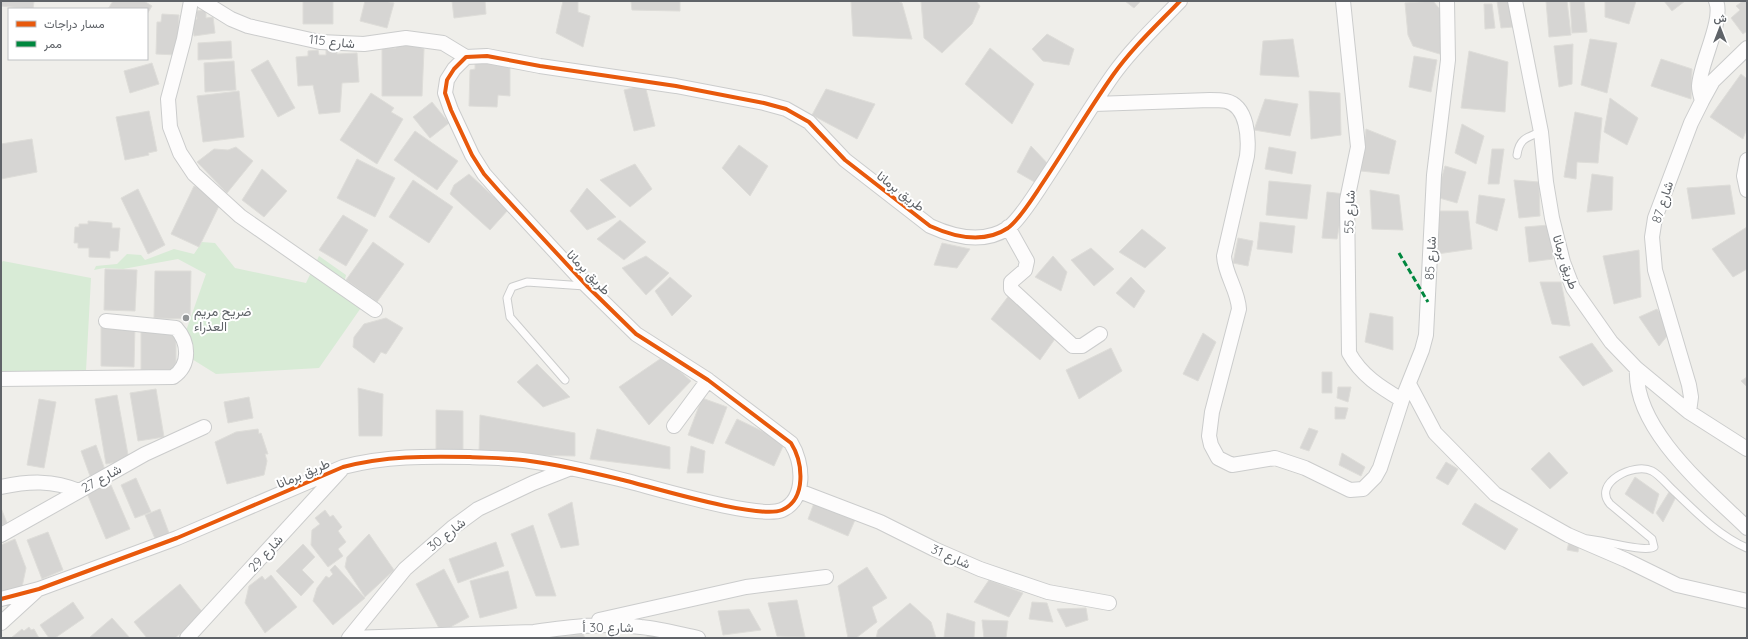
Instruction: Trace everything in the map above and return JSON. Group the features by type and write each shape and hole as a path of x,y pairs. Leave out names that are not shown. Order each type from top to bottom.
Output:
{"street":[{"path":"191,1 184,39 168,99 170,127 180,153 194,174 240,216 375,310"},
{"name":"شارع 115","path":"202,1 230,19 248,26 320,42 364,44 406,38 443,43 466,57"},
{"name":"طريق برمانا","path":"1,598 39,589 177,538 343,467 392,458 424,456 511,459 572,468 730,506 768,513 782,510 795,500 799,491 800,464 796,450 791,443 708,380 636,334 587,286 499,191 484,174 472,156 451,110 446,92 447,80 454,69 466,57 487,56 540,66 676,86 764,103 786,109 809,122 845,160 930,226 946,233 975,238 993,234 1008,227 1029,203 1113,75 1138,44 1180,1"},
{"name":"شارع 85","path":"1094,104 1210,100 1226,101 1236,106 1247,129 1249,142 1224,256 1224,266 1236,292 1239,309 1212,412 1209,436 1211,445 1218,458 1232,465 1275,458 1305,468 1350,490 1363,490 1375,477 1380,468 1402,400 1422,350 1426,335 1434,175 1448,60 1447,1"},
{"name":"طريق برمانا","path":"1516,1 1541,132 1546,182 1552,218 1563,262 1573,288 1611,342 1637,369 1689,412 1747,449"},
{"path":"1702,102 1699,87 1702,69 1716,21 1716,1"},
{"name":"شارع 55","path":"1345,5 1358,147 1347,200 1349,353 1355,363 1368,378 1402,400"},
{"name":"شارع 87","path":"1689,412 1691,397 1689,385 1655,270 1652,236 1655,218 1663,195 1702,102 1713,81 1744,53"},
{"path":"1747,160 1744,176 1747,190"},
{"path":"1008,227 1027,261 1025,270 1011,282 1010,289 1073,346 1082,346 1100,334"},
{"path":"1,379 172,377 183,367 186,358 184,336 176,328 106,321"},
{"path":"1637,369 1638,389 1650,418 1675,457 1700,484 1747,528"},
{"path":"674,426 708,380"},
{"path":"1409,384 1435,433 1495,494 1568,536 1626,560 1677,585 1747,601"},
{"name":"شارع 27","path":"1,535 145,454 204,427"},
{"name":"شارع 29","path":"187,638 343,467"},
{"name":"شارع 30","path":"349,638 405,569 452,528 478,509 533,483 572,468"},
{"path":"1,487 45,481 79,491"},
{"name":"شارع 31","path":"799,491 880,522 934,549 980,569 1048,592 1109,604"},
{"path":"564,628 746,587 826,577"},
{"path":"1,622 39,589"},
{"name":"شارع 30 أ","path":"349,638 534,632 607,625 640,627 698,638"}],"lane":[{"path":"1517,155 1520,142 1526,137 1541,132"},
{"path":"565,380 510,317 507,298 512,287 527,282 587,286"},
{"path":"1568,536 1579,540 1602,540 1636,548 1653,548 1654,545 1652,539 1610,504 1605,494 1611,482 1626,471 1634,469 1652,471 1705,522 1747,548"}],"green space":[{"path":"202,242 215,243 235,268 306,283 319,256 346,275 344,283 365,302 319,368 216,374 179,351 206,274 178,259 123,269 104,268 94,270 96,266 117,264 127,254 141,255 145,260 174,249 194,254"},
{"path":"3,261 91,278 86,371 1,375 1,263"}],"building":[{"path":"1,1 34,1 33,8 1,6"},
{"path":"113,1 144,1 152,6 148,12 148,8 109,8"},
{"path":"303,1 333,1 333,24 303,24"},
{"path":"365,1 385,1 394,3 387,28 360,21"},
{"path":"452,1 485,1 486,14 454,18"},
{"path":"563,1 578,1 578,12 590,16 583,47 556,33"},
{"path":"631,1 680,1 680,11 632,10"},
{"path":"851,1 897,1 902,3 912,39 853,36"},
{"path":"921,1 976,1 980,6 972,24 942,53 924,38"},
{"path":"1125,1 1141,1 1134,8"},
{"path":"1433,1 1444,14 1443,55 1413,46 1408,35 1405,3"},
{"path":"1497,1 1509,1 1513,27 1501,28"},
{"path":"1546,1 1567,1 1571,35 1549,37"},
{"path":"1570,1 1584,1 1587,32 1572,33"},
{"path":"1605,1 1636,1 1629,24 1605,17"},
{"path":"1664,1 1685,1 1672,11"},
{"path":"1743,1 1747,1 1747,31 1743,34 1731,18 1740,10 1736,6"},
{"path":"1484,4 1492,4 1495,28 1485,29"},
{"path":"206,10 206,18 213,17 215,33 194,36 192,20 197,19 196,11"},
{"path":"162,14 179,15 177,55 156,54 157,22 161,22"},
{"path":"1047,34 1074,49 1069,65 1043,61 1032,49"},
{"path":"1293,39 1299,77 1260,75 1263,41"},
{"path":"1590,39 1617,43 1607,93 1581,85"},
{"path":"231,41 232,58 198,60 198,43"},
{"path":"403,43 412,43 424,49 422,96 382,96 382,48 396,48 396,46 403,46"},
{"path":"1573,44 1572,84 1559,87 1554,46"},
{"path":"990,48 1034,84 1012,124 965,84"},
{"path":"337,49 337,54 357,53 359,82 342,83 340,112 319,114 313,85 298,86 296,57 308,56 308,51 318,50 319,55 326,55 326,50"},
{"path":"1469,51 1508,62 1505,112 1461,108"},
{"path":"1414,56 1437,60 1431,92 1409,87"},
{"path":"1661,59 1692,69 1691,99 1651,86"},
{"path":"268,60 295,108 278,117 251,70"},
{"path":"234,61 236,90 205,92 204,63"},
{"path":"492,62 510,65 510,96 498,95 497,107 469,106 470,70 475,69 475,63"},
{"path":"152,63 159,84 130,93 124,71"},
{"path":"1741,74 1747,79 1747,128 1743,139 1710,117"},
{"path":"645,85 655,126 634,131 624,90"},
{"path":"826,89 875,104 857,139 812,115"},
{"path":"239,91 244,137 203,142 197,96"},
{"path":"1309,91 1340,93 1341,135 1311,139"},
{"path":"371,93 394,108 391,112 403,119 377,164 340,140"},
{"path":"1610,98 1638,118 1627,145 1604,132"},
{"path":"1265,99 1298,104 1290,136 1254,130"},
{"path":"432,102 449,123 430,138 413,117"},
{"path":"149,111 157,151 148,153 149,155 125,160 116,117"},
{"path":"1575,112 1602,118 1598,163 1577,162 1576,179 1564,177"},
{"path":"1462,124 1484,136 1476,164 1455,153"},
{"path":"1366,129 1396,141 1389,174 1361,171"},
{"path":"415,131 458,161 437,190 394,160"},
{"path":"32,139 37,172 1,179 1,144"},
{"path":"739,145 768,166 750,196 722,168"},
{"path":"1031,146 1050,166 1038,184 1017,172"},
{"path":"236,147 253,161 227,193 197,162 214,149 228,150"},
{"path":"1269,147 1296,152 1292,174 1265,169"},
{"path":"1492,149 1504,149 1499,184 1488,184"},
{"path":"357,159 395,178 375,217 337,198"},
{"path":"635,164 652,189 630,207 600,180"},
{"path":"1445,166 1466,172 1457,203 1436,197"},
{"path":"262,169 287,191 264,217 242,200"},
{"path":"469,174 508,210 490,230 450,194 454,185"},
{"path":"1592,174 1613,177 1612,210 1587,212"},
{"path":"413,180 453,207 429,243 389,217"},
{"path":"1514,180 1539,182 1540,216 1519,218"},
{"path":"1269,181 1311,185 1307,219 1266,215"},
{"path":"1730,185 1735,214 1692,219 1687,188"},
{"path":"194,186 204,190 219,206 199,247 171,234"},
{"path":"587,188 616,217 587,230 570,211"},
{"path":"138,189 165,245 148,254 121,198"},
{"path":"1370,190 1399,195 1403,230 1372,229"},
{"path":"1327,192 1345,194 1337,239 1322,238"},
{"path":"1479,195 1505,199 1497,231 1476,223"},
{"path":"1439,211 1468,211 1472,249 1437,254"},
{"path":"343,215 368,230 346,266 319,250"},
{"path":"620,220 646,242 624,260 597,239"},
{"path":"88,221 112,223 112,228 120,228 118,251 110,251 110,258 89,257 89,248 78,248 78,243 74,243 75,227 79,227 79,224 88,224"},
{"path":"1260,222 1295,226 1292,253 1257,249"},
{"path":"1549,225 1553,259 1529,262 1525,227"},
{"path":"1747,227 1747,269 1733,277 1712,249"},
{"path":"1142,229 1166,248 1145,268 1119,252"},
{"path":"1238,238 1253,241 1248,266 1233,263"},
{"path":"373,242 404,264 377,302 346,280"},
{"path":"942,243 970,249 957,268 934,265"},
{"path":"1091,248 1114,269 1094,286 1071,260"},
{"path":"1639,250 1641,297 1614,304 1603,256"},
{"path":"646,256 669,273 646,295 622,268"},
{"path":"1053,256 1067,272 1061,291 1035,277"},
{"path":"105,269 137,270 135,311 104,310"},
{"path":"155,271 191,271 190,319 154,318"},
{"path":"670,277 692,296 672,316 655,291"},
{"path":"1131,277 1145,291 1134,308 1116,293"},
{"path":"1540,282 1561,282 1570,326 1552,324"},
{"path":"1010,294 1057,336 1040,360 991,319"},
{"path":"1657,309 1672,330 1659,346 1639,317"},
{"path":"1370,313 1393,317 1393,350 1365,342"},
{"path":"386,318 403,328 386,354 381,352 374,363 353,347 354,337 364,324"},
{"path":"101,324 135,325 134,367 101,366"},
{"path":"141,329 176,329 176,370 141,370"},
{"path":"1203,333 1216,342 1198,381 1183,374"},
{"path":"1592,343 1613,371 1583,386 1559,357"},
{"path":"1111,348 1122,371 1079,399 1066,370"},
{"path":"663,357 691,381 649,425 619,387"},
{"path":"537,364 570,397 543,407 517,382"},
{"path":"1322,372 1332,372 1332,393 1322,393"},
{"path":"1747,377 1747,387 1741,381"},
{"path":"1338,387 1351,387 1348,402 1337,398"},
{"path":"358,388 383,394 382,436 359,436"},
{"path":"156,389 164,437 138,441 130,393"},
{"path":"117,395 129,460 106,464 95,399"},
{"path":"249,397 253,418 228,423 224,402"},
{"path":"702,398 727,407 713,444 688,435"},
{"path":"39,399 56,402 44,468 27,465"},
{"path":"1335,407 1348,408 1345,419 1335,419"},
{"path":"436,410 463,411 463,452 436,452"},
{"path":"480,415 575,433 575,456 479,454"},
{"path":"737,419 785,442 774,466 725,443"},
{"path":"1309,428 1318,431 1309,451 1300,448"},
{"path":"258,429 259,434 261,433 268,454 265,454 267,461 264,475 227,484 215,442 236,432"},
{"path":"597,429 670,447 670,469 590,459"},
{"path":"96,445 105,470 90,476 81,451"},
{"path":"691,446 705,451 703,473 687,473"},
{"path":"1549,452 1568,473 1550,489 1531,469"},
{"path":"1342,453 1365,467 1361,476 1339,465"},
{"path":"1446,462 1458,469 1448,485 1436,478"},
{"path":"1635,477 1659,494 1653,514 1625,494"},
{"path":"136,478 151,512 135,518 121,485"},
{"path":"105,479 108,486 111,485 130,529 106,539 86,491"},
{"path":"1669,492 1676,497 1663,522 1656,513"},
{"path":"572,502 579,545 561,548 548,514"},
{"path":"814,503 855,520 848,536 808,519"},
{"path":"1475,503 1518,529 1505,550 1462,524"},
{"path":"1,508 7,523 1,526"},
{"path":"160,509 169,533 156,541 145,515"},
{"path":"325,510 330,517 333,515 342,527 338,531 346,542 338,549 343,556 328,567 311,545 312,530 320,524 315,518"},
{"path":"533,525 556,596 536,596 511,534"},
{"path":"48,532 63,570 42,579 27,540"},
{"path":"369,534 394,570 365,597 345,567 347,557"},
{"path":"15,539 26,568 22,587 1,594 1,545"},
{"path":"496,542 504,566 458,583 449,559"},
{"path":"1569,542 1579,544 1578,552 1567,550"},
{"path":"303,544 315,557 302,570 314,582 301,596 276,571"},
{"path":"335,565 365,598 333,625 313,601 317,588 326,576 329,578 333,574 330,570"},
{"path":"867,567 887,598 872,607 877,622 856,638 848,638 838,586"},
{"path":"444,569 469,617 441,632 416,584"},
{"path":"508,571 517,608 480,618 470,581"},
{"path":"271,575 297,607 265,633 245,603 249,586 262,576 265,580"},
{"path":"989,580 1023,593 1009,617 974,602"},
{"path":"180,584 204,614 175,638 147,638 134,622"},
{"path":"797,600 805,637 777,636 768,603"},
{"path":"73,602 84,618 55,638 49,638 40,625"},
{"path":"1032,602 1047,603 1053,622 1029,619"},
{"path":"910,603 931,622 936,638 876,638 878,630"},
{"path":"1086,608 1088,620 1066,627 1057,609"},
{"path":"749,609 761,630 723,635 718,611"},
{"path":"947,613 975,622 974,638 944,638"},
{"path":"112,618 130,638 89,638"},
{"path":"982,620 1008,621 1006,638 984,638"},
{"path":"29,627 31,630 34,629 39,638 11,638 22,629 24,631"},
{"path":"661,633 663,638 643,638"},
{"path":"583,634 585,638 555,638"}],"marked path":[{"path":"1399,253 1428,302"}],"cycle path":[{"path":"1,599 39,589 177,538 343,467 359,463 390,459 454,457 522,460 586,471 728,506 769,512 782,510 790,505 796,498 799,489 800,470 798,460 791,443 708,380 636,334 587,286 499,191 484,174 472,155 451,110 445,93 447,80 454,69 466,57 487,56 540,66 676,86 764,103 786,109 809,122 845,160 930,226 959,236 979,237 999,233 1008,228 1017,220 1120,65 1180,1"}],"place":[{"name":"ضريح مريم العذراء","path":"186,318"}]}
